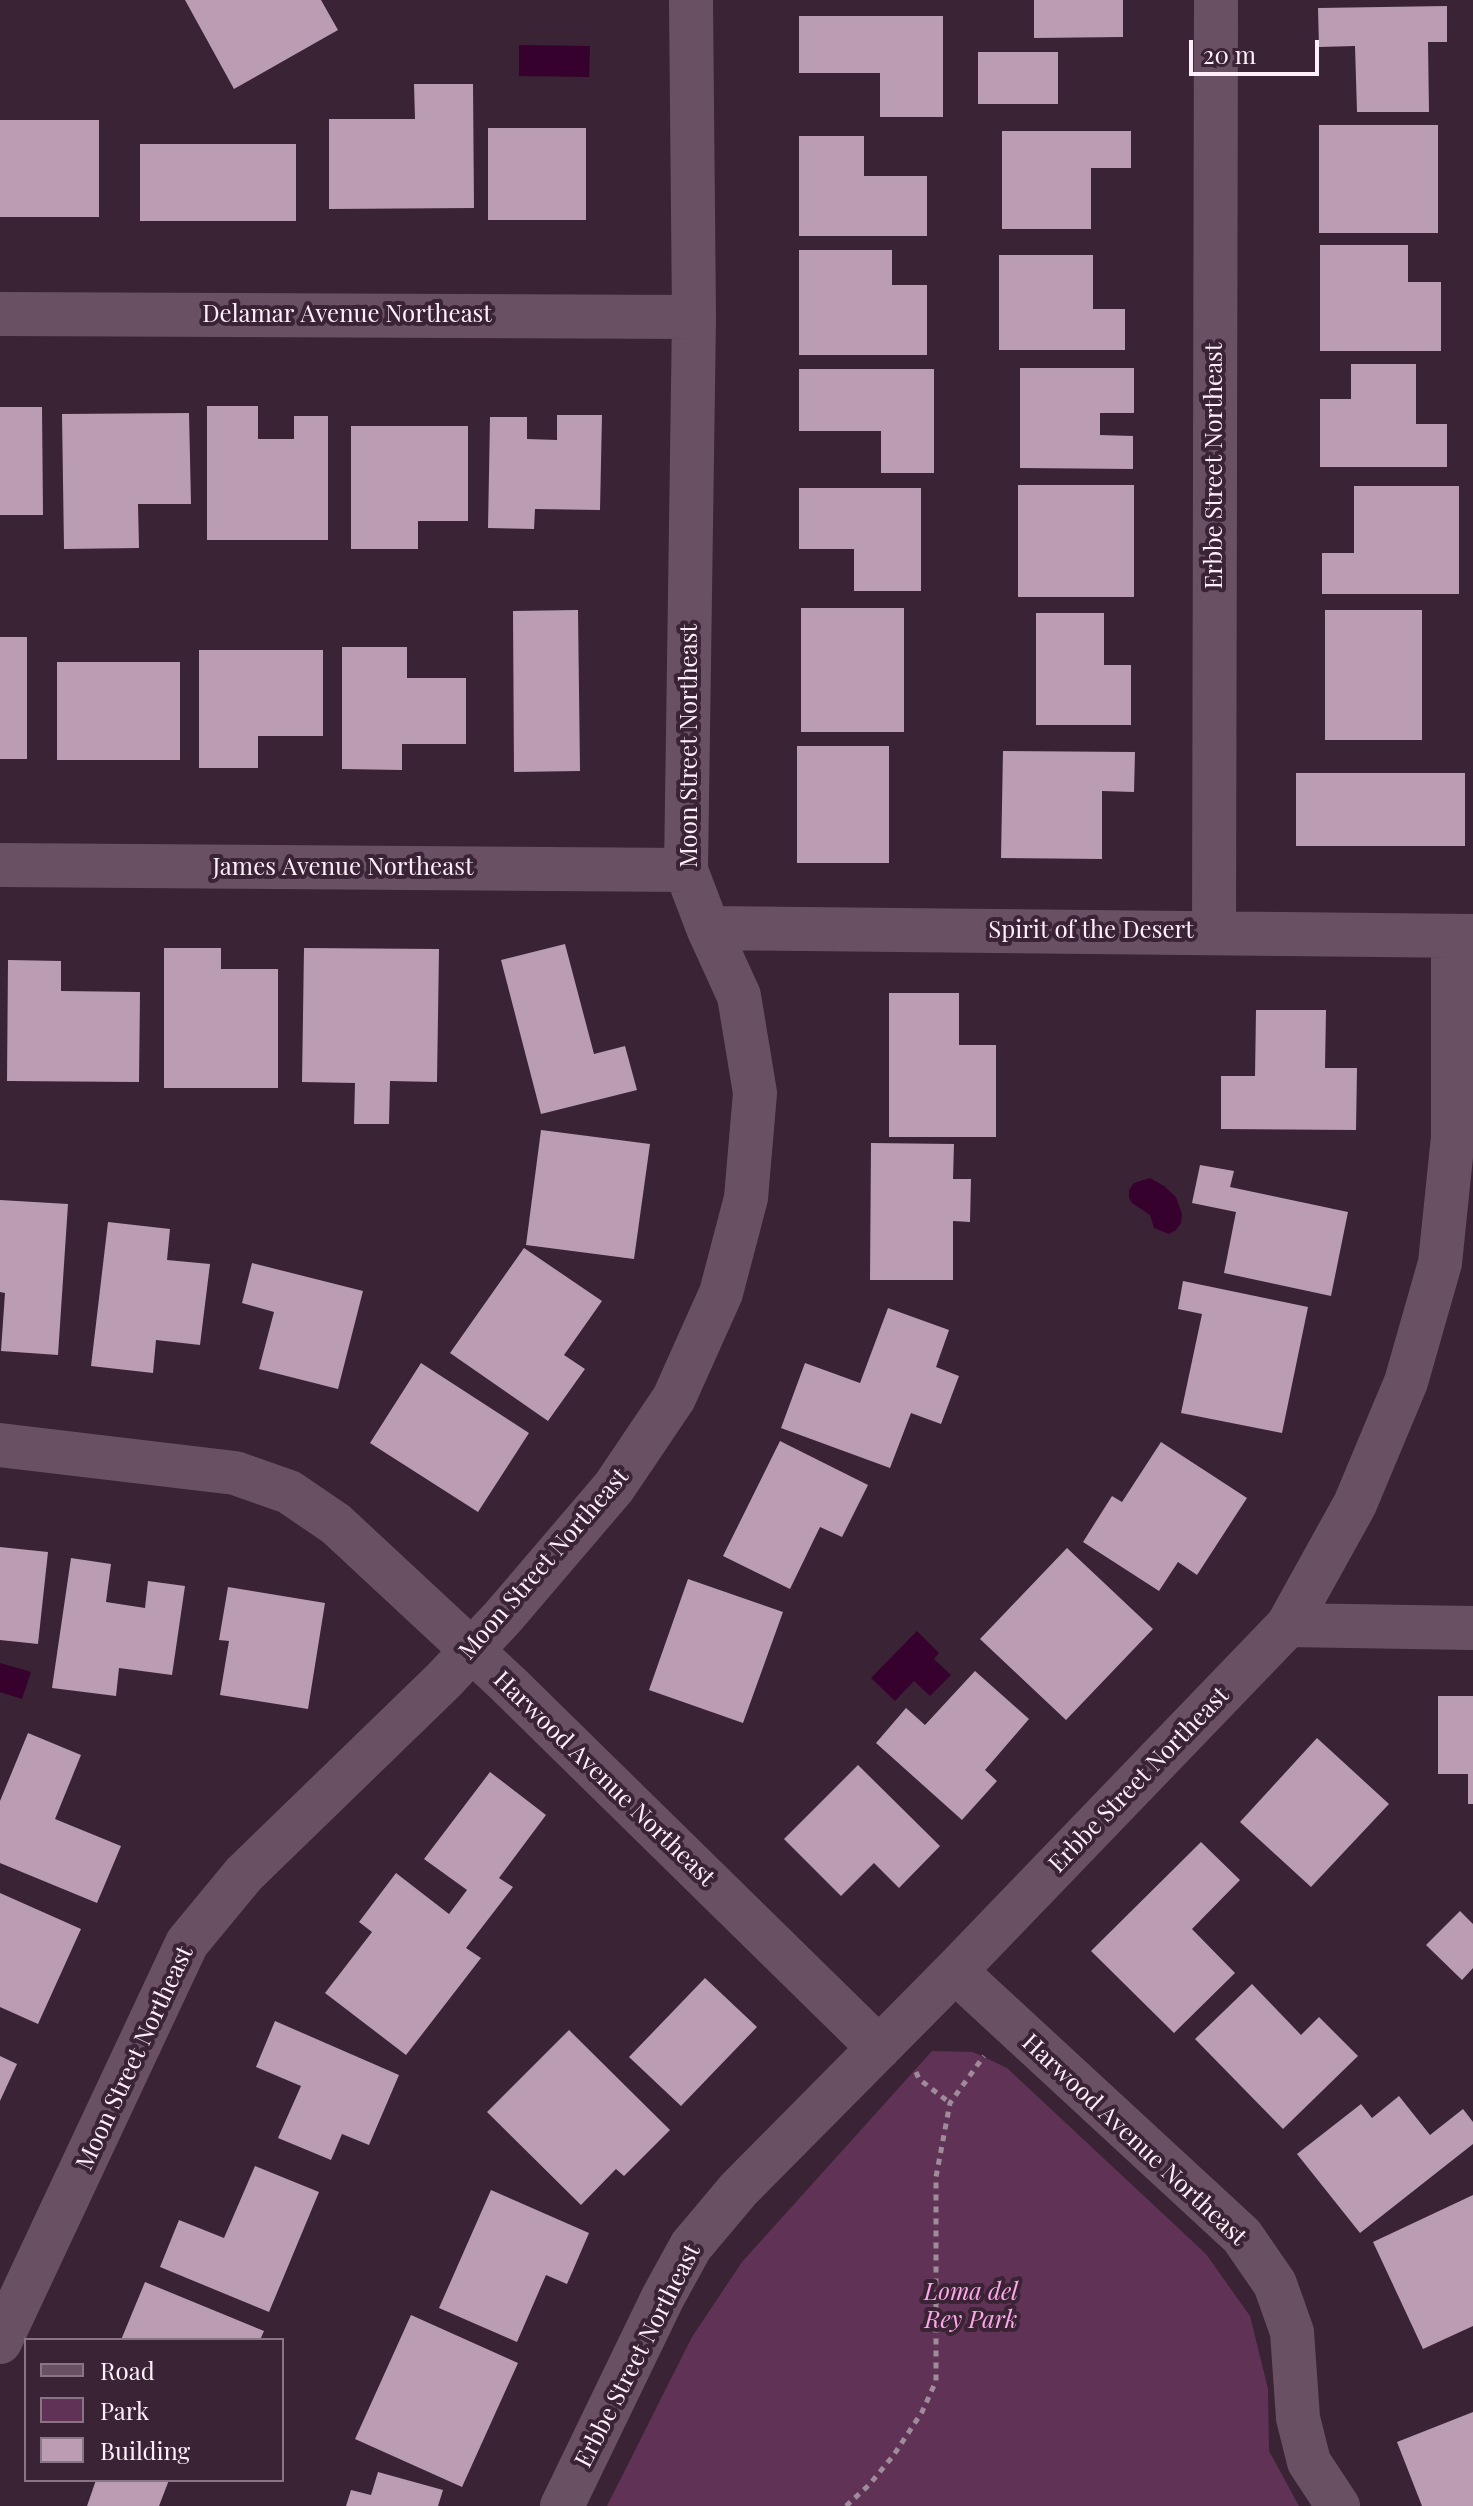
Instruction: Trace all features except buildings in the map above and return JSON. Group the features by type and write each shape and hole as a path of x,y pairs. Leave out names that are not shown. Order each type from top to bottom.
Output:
{"street":[{"name":"Moon Street Northeast","path":"0,2342 187,1943 244,1874 444,1680 614,1487 674,1398 721,1293 746,1198 755,1093 739,996 686,870 694,317 691,0"},
{"name":"Erbbe Street Northeast","path":"1214,933 1216,0"},
{"name":"Delamar Avenue Northeast","path":"0,314 694,317"},
{"name":"James Avenue Northeast","path":"0,865 686,870"},
{"name":"Spirit of the Desert","path":"708,928 1463,936"},
{"name":"Erbbe Street Northeast","path":"562,2506 663,2297 691,2246 739,2189 895,2055 955,1971 1288,1625 1355,1504 1406,1382 1440,1263 1453,1137 1463,936"},
{"name":"Harwood Avenue Northeast","path":"0,1445 235,1473 289,1492 336,1524 472,1649 895,2055"},
{"path":"1288,1625 1473,1628"},
{"name":"Harwood Avenue Northeast","path":"955,1971 1242,2236 1275,2284 1292,2332 1298,2418 1309,2462 1338,2506"}],"path":[{"path":"846,2506 893,2456 922,2412 936,2381 936,2177 950,2103 992,2046"},
{"path":"895,2055 950,2103"}],"green space":[{"name":"Loma del Rey Park","path":"932,2051 973,2052 1007,2068 1206,2254 1250,2316 1268,2389 1269,2451 1299,2506 607,2506 692,2337 742,2262"}],"shaded area":[{"path":"519,45 590,46 589,77 519,76"},
{"path":"1150,1178 1176,1197 1182,1214 1181,1223 1169,1234 1154,1228 1150,1215 1129,1198 1129,1190 1134,1183"},
{"path":"917,1631 939,1653 934,1659 951,1675 930,1696 914,1681 895,1701 871,1678"},
{"path":"0,1663 31,1672 22,1699 0,1692"}]}
